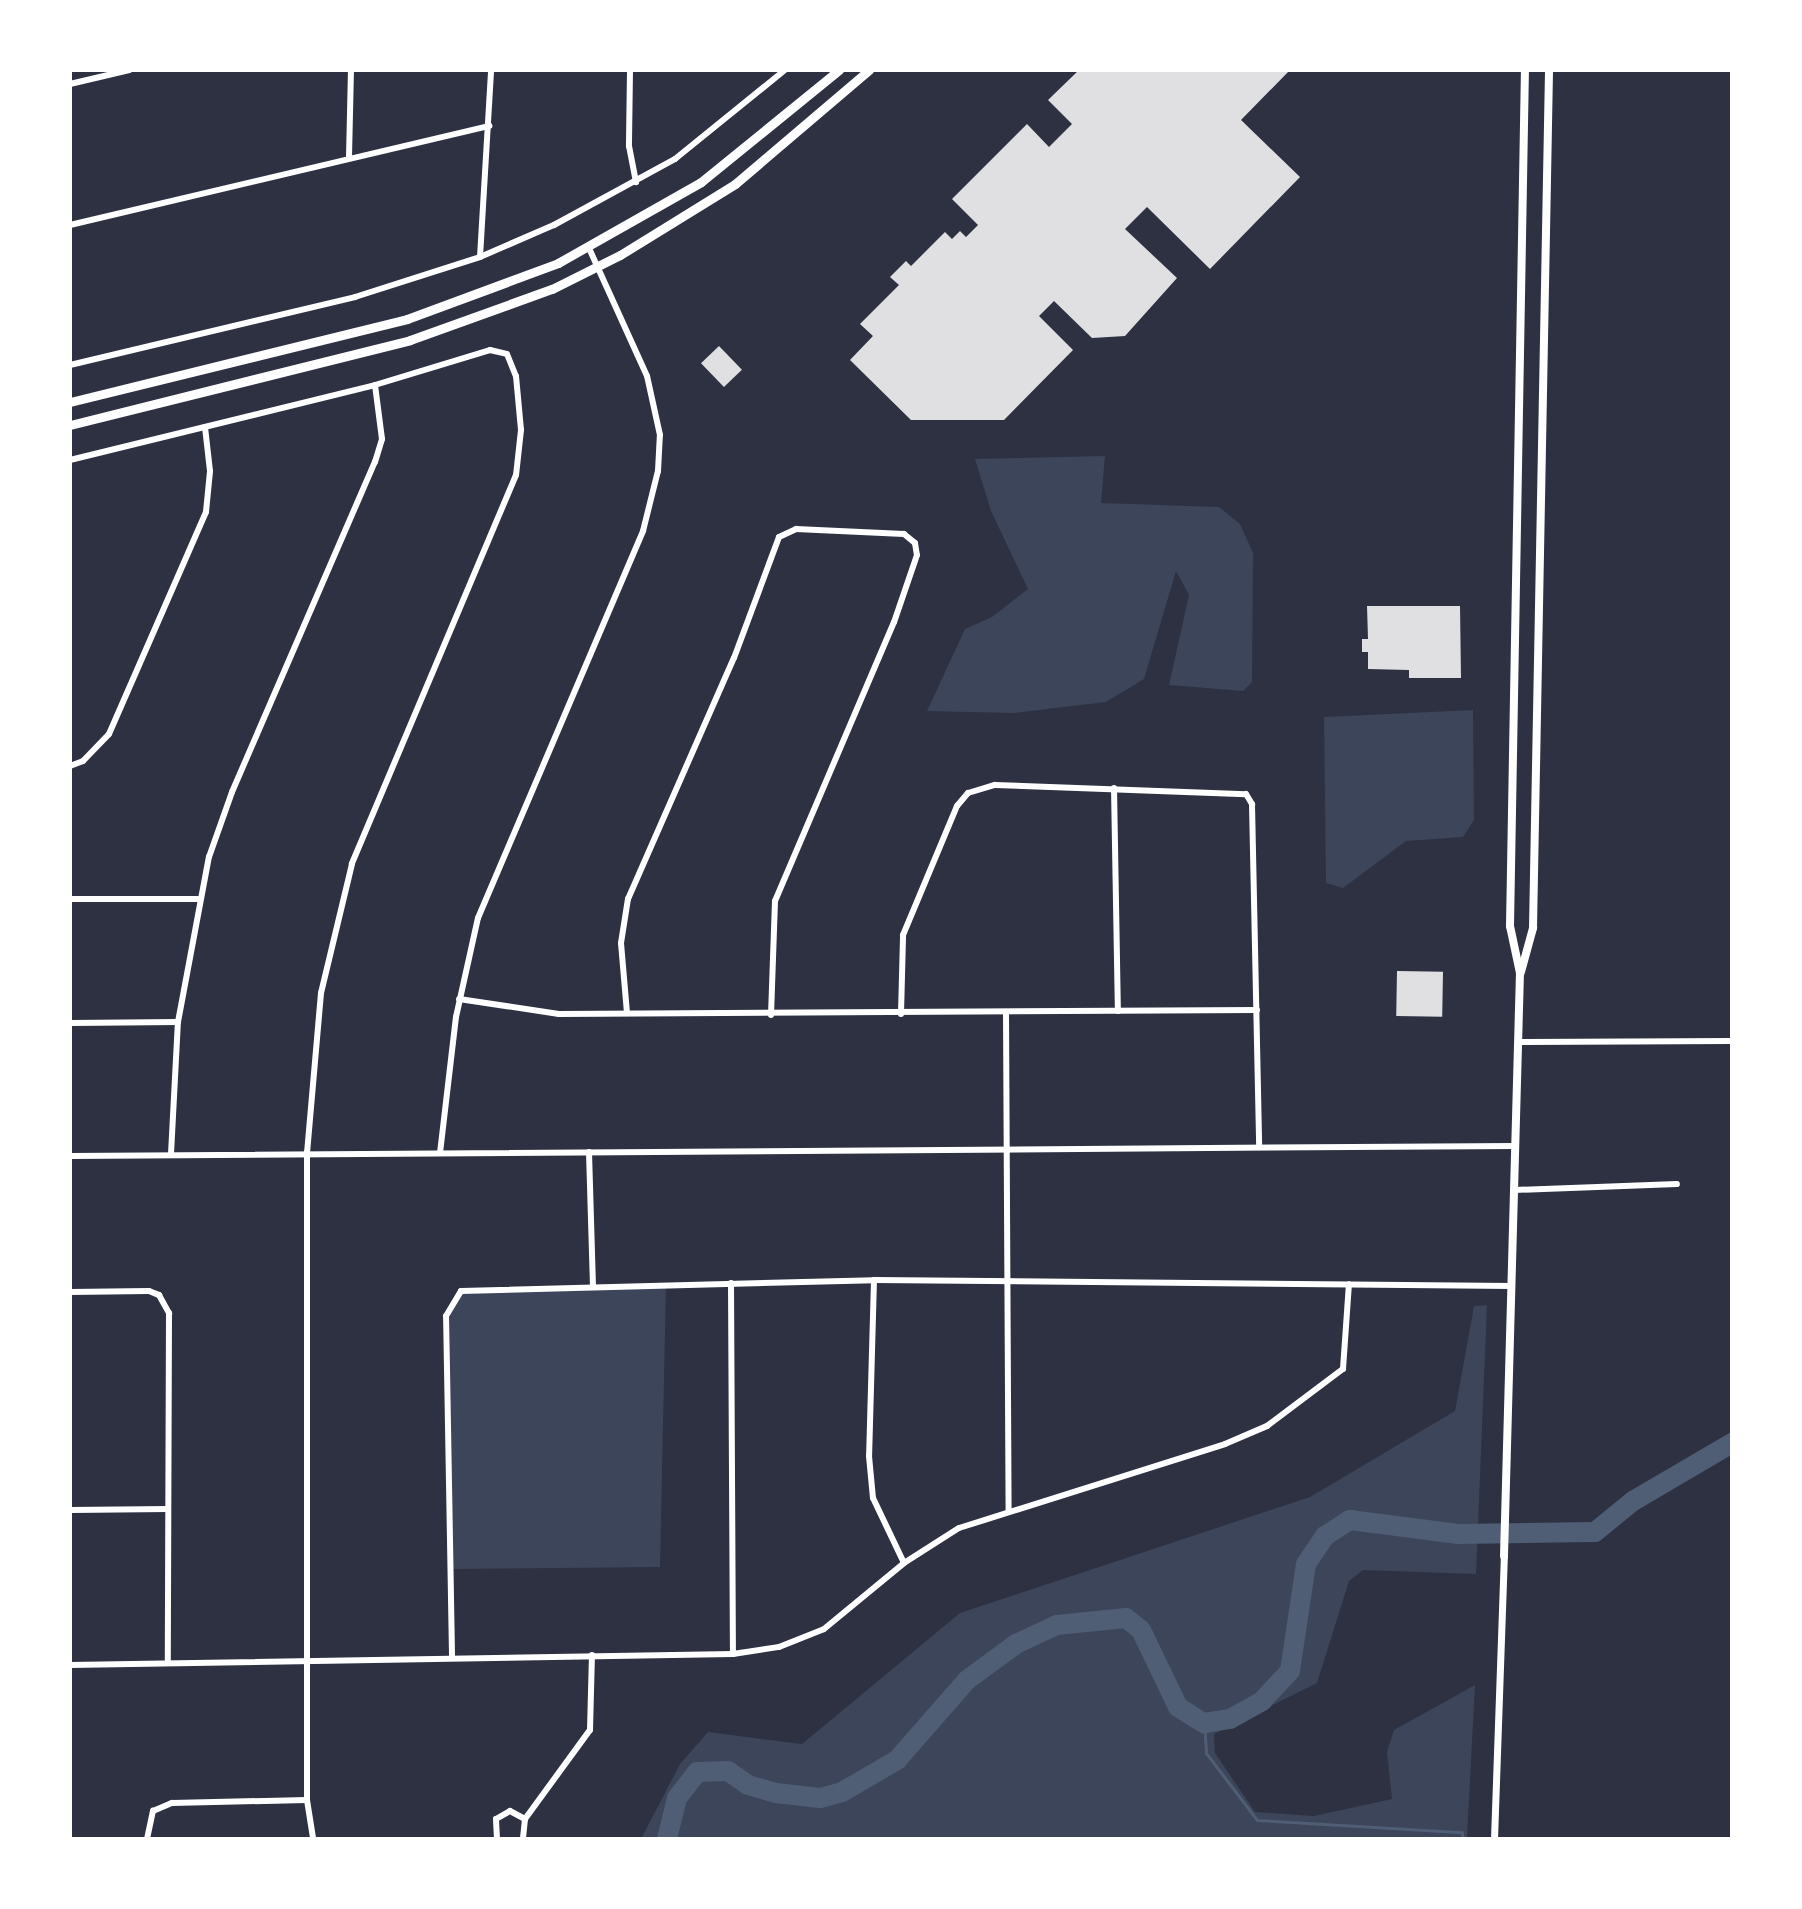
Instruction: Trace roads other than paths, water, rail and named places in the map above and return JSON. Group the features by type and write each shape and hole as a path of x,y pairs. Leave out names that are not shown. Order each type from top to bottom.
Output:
{"main road":[{"path":"70,402 407,319 512,283 589,248 701,182 839,70"},
{"path":"70,425 410,340 468,322 597,267 735,184 790,142 869,70"},
{"path":"1504,1556 1520,973 1510,926 1525,70"},
{"path":"1520,973 1533,928 1549,70"}],"street":[{"path":"91,70 91,79"},
{"path":"70,84 129,70"},
{"path":"349,157 351,70"},
{"path":"480,257 491,70"},
{"path":"630,70 629,146 636,182"},
{"path":"70,365 355,297 480,257 636,182 709,134 785,70"},
{"path":"70,225 489,126"},
{"path":"440,1153 459,999 493,873 631,561 658,471 660,435 647,376 589,248"},
{"path":"70,460 375,385 490,350 507,354 516,376 521,430 516,475 352,864 321,993 307,1152 307,1800 313,1839"},
{"path":"171,1154 178,1022 198,899 232,792 375,462 382,439 375,385"},
{"path":"70,766 90,755 109,734 206,512 210,471 205,427"},
{"path":"627,1013 621,943 628,899 734,658 779,537 796,529 904,534 915,543 917,555 894,622 775,901 771,1015"},
{"path":"901,1014 903,935 957,806 968,793 995,785 1246,794 1252,804 1259,1146"},
{"path":"1114,788 1118,1011"},
{"path":"70,899 198,899"},
{"path":"459,999 532,1014 1257,1010"},
{"path":"1006,1013 1009,1510"},
{"path":"70,1023 178,1022"},
{"path":"1519,1042 1732,1041"},
{"path":"70,1156 1516,1146"},
{"path":"589,1152 593,1286"},
{"path":"1514,1190 1677,1184"},
{"path":"874,1280 869,1456 873,1498 904,1563"},
{"path":"452,1655 450,1303 471,1288 874,1280 1512,1286"},
{"path":"731,1283 733,1654"},
{"path":"70,1665 452,1655 733,1654 779,1647 824,1629 904,1563 959,1528 1210,1449 1267,1426 1343,1369 1349,1284"},
{"path":"70,1292 149,1291 166,1304 168,1663"},
{"path":"70,1510 168,1509"},
{"path":"1494,1839 1504,1556"},
{"path":"523,1839 525,1819 590,1730 592,1655"},
{"path":"147,1839 153,1811 172,1803 307,1800"},
{"path":"497,1839 493,1824 500,1815 516,1812 525,1819"}],"waterway":[{"path":"667,1839 677,1798 697,1772 728,1771 748,1785 776,1793 820,1798 842,1792 897,1760 967,1680 1016,1644 1057,1625 1126,1618 1141,1630 1178,1707 1204,1723 1230,1719 1262,1701 1290,1671 1306,1564 1325,1536 1350,1520 1458,1534 1595,1532 1633,1501 1732,1443"},
{"path":"1204,1723 1206,1753 1257,1820 1462,1832 1462,1839"}]}
